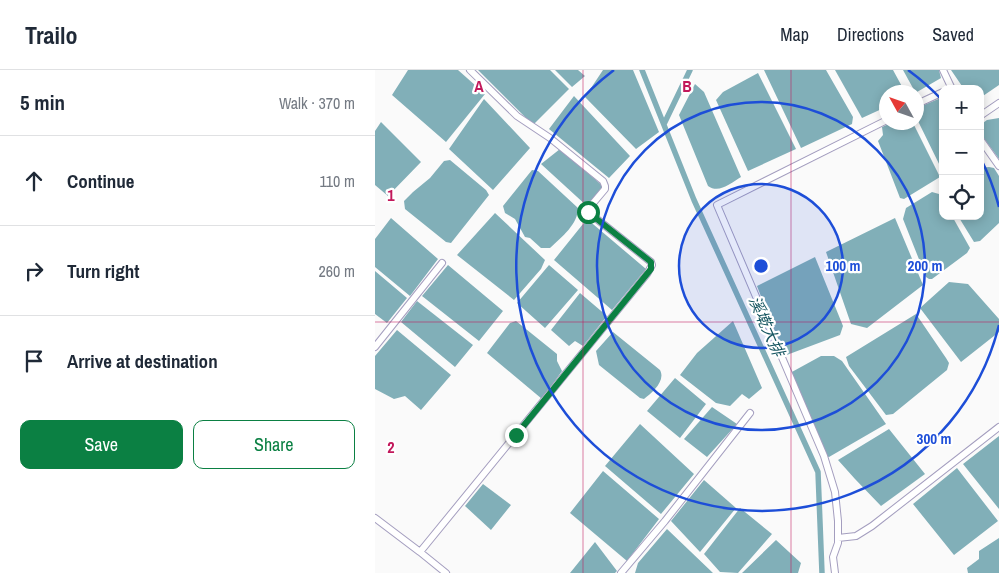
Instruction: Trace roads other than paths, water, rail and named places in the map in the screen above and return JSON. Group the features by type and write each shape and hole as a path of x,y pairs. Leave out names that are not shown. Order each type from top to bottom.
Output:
{"lane":[{"path":"421,552 571,369 647,274 652,265 588,212 589,208 605,189 603,182 550,138 517,116 470,70"},
{"path":"943,70 950,85"},
{"path":"924,101 939,94"},
{"path":"984,113 999,103"},
{"path":"835,573 833,558 838,538 839,521 835,492 824,456 717,205 879,124"},
{"path":"984,145 999,166"},
{"path":"375,347 442,263"},
{"path":"621,573 665,521 750,413"},
{"path":"838,538 856,536 872,526 999,427"},
{"path":"375,518 421,552 445,573"}],"water":[{"path":"408,70 458,70 485,94 446,142 392,95"},
{"path":"478,70 550,70 569,89 533,125"},
{"path":"555,70 578,70 585,76 572,87"},
{"path":"603,70 633,70 659,132 636,149 585,97"},
{"path":"764,70 826,70 853,117 852,124 801,148"},
{"path":"835,70 893,70 901,85 879,85 879,110 862,118"},
{"path":"903,70 939,70 941,78 924,88 924,85 911,85"},
{"path":"951,70 999,70 999,85 984,95 984,85 961,85"},
{"path":"758,73 796,149 748,171 716,100 723,92"},
{"path":"695,84 704,92 741,177 721,188 716,189 708,186 679,115"},
{"path":"574,96 630,156 609,178 549,129"},
{"path":"484,99 530,148 493,190 449,149"},
{"path":"939,99 939,164 922,130 924,130 924,105"},
{"path":"999,118 999,159 984,138 984,122"},
{"path":"381,122 421,162 388,196 375,185 375,131"},
{"path":"882,130 916,130 939,178 904,199 900,198 878,141 883,135"},
{"path":"560,149 604,187 588,207 541,164"},
{"path":"450,160 486,190 489,195 451,243 446,242 405,209 404,201 430,178 444,161"},
{"path":"984,168 994,168 999,176 999,223 980,241 974,242 960,220 984,220"},
{"path":"532,170 538,171 578,208 572,225 550,248 541,248 530,238 525,237 515,219 505,213 503,206"},
{"path":"932,192 939,194 939,220 954,220 970,248 967,253 932,279 926,277 903,219 906,208"},
{"path":"495,213 545,260 541,269 514,300 457,255"},
{"path":"391,218 438,259 410,296 375,267 375,239"},
{"path":"895,218 923,285 867,328 851,324 826,252"},
{"path":"587,219 646,269 612,310 554,260"},
{"path":"815,257 843,326 840,335 784,356 757,286"},
{"path":"448,265 503,311 479,341 422,296"},
{"path":"549,265 578,290 545,328 517,303"},
{"path":"375,271 407,298 387,323 375,314"},
{"path":"949,282 968,284 999,319 999,332 961,362 920,308"},
{"path":"580,293 607,316 583,346 575,341 569,346 551,330"},
{"path":"417,301 473,345 455,367 401,322"},
{"path":"916,314 949,363 947,370 893,414 886,415 849,366 846,357"},
{"path":"516,321 557,354 557,361 562,371 542,399 487,353 510,323"},
{"path":"733,321 762,388 749,399 742,394 730,406 716,403 680,375 697,353"},
{"path":"397,330 451,375 421,410 405,396 394,399 375,389 375,356"},
{"path":"613,332 660,370 660,382 644,399 640,398 599,365 596,351"},
{"path":"821,356 834,356 842,361 886,424 829,457 823,455 790,373"},
{"path":"675,378 706,404 680,438 647,411"},
{"path":"712,407 737,424 707,457 684,439"},
{"path":"640,424 694,474 661,514 605,466"},
{"path":"889,429 925,474 881,506 838,460"},
{"path":"999,436 999,509 963,464"},
{"path":"957,468 998,521 954,555 913,504"},
{"path":"603,471 659,519 627,561 570,513"},
{"path":"704,480 736,508 700,552 671,521"},
{"path":"483,484 511,505 491,530 465,506"},
{"path":"740,508 772,534 738,573 720,572 704,554"},
{"path":"667,529 713,573 635,573 638,563"},
{"path":"999,538 999,573 968,573 967,568 979,559 979,551"},
{"path":"776,540 801,563 798,573 742,573"},
{"path":"595,542 617,571 615,573 570,573"}],"waterway":[{"name":"溪墘大排","path":"642,70 694,200 818,472 822,573"},
{"path":"664,124 690,70"}]}
